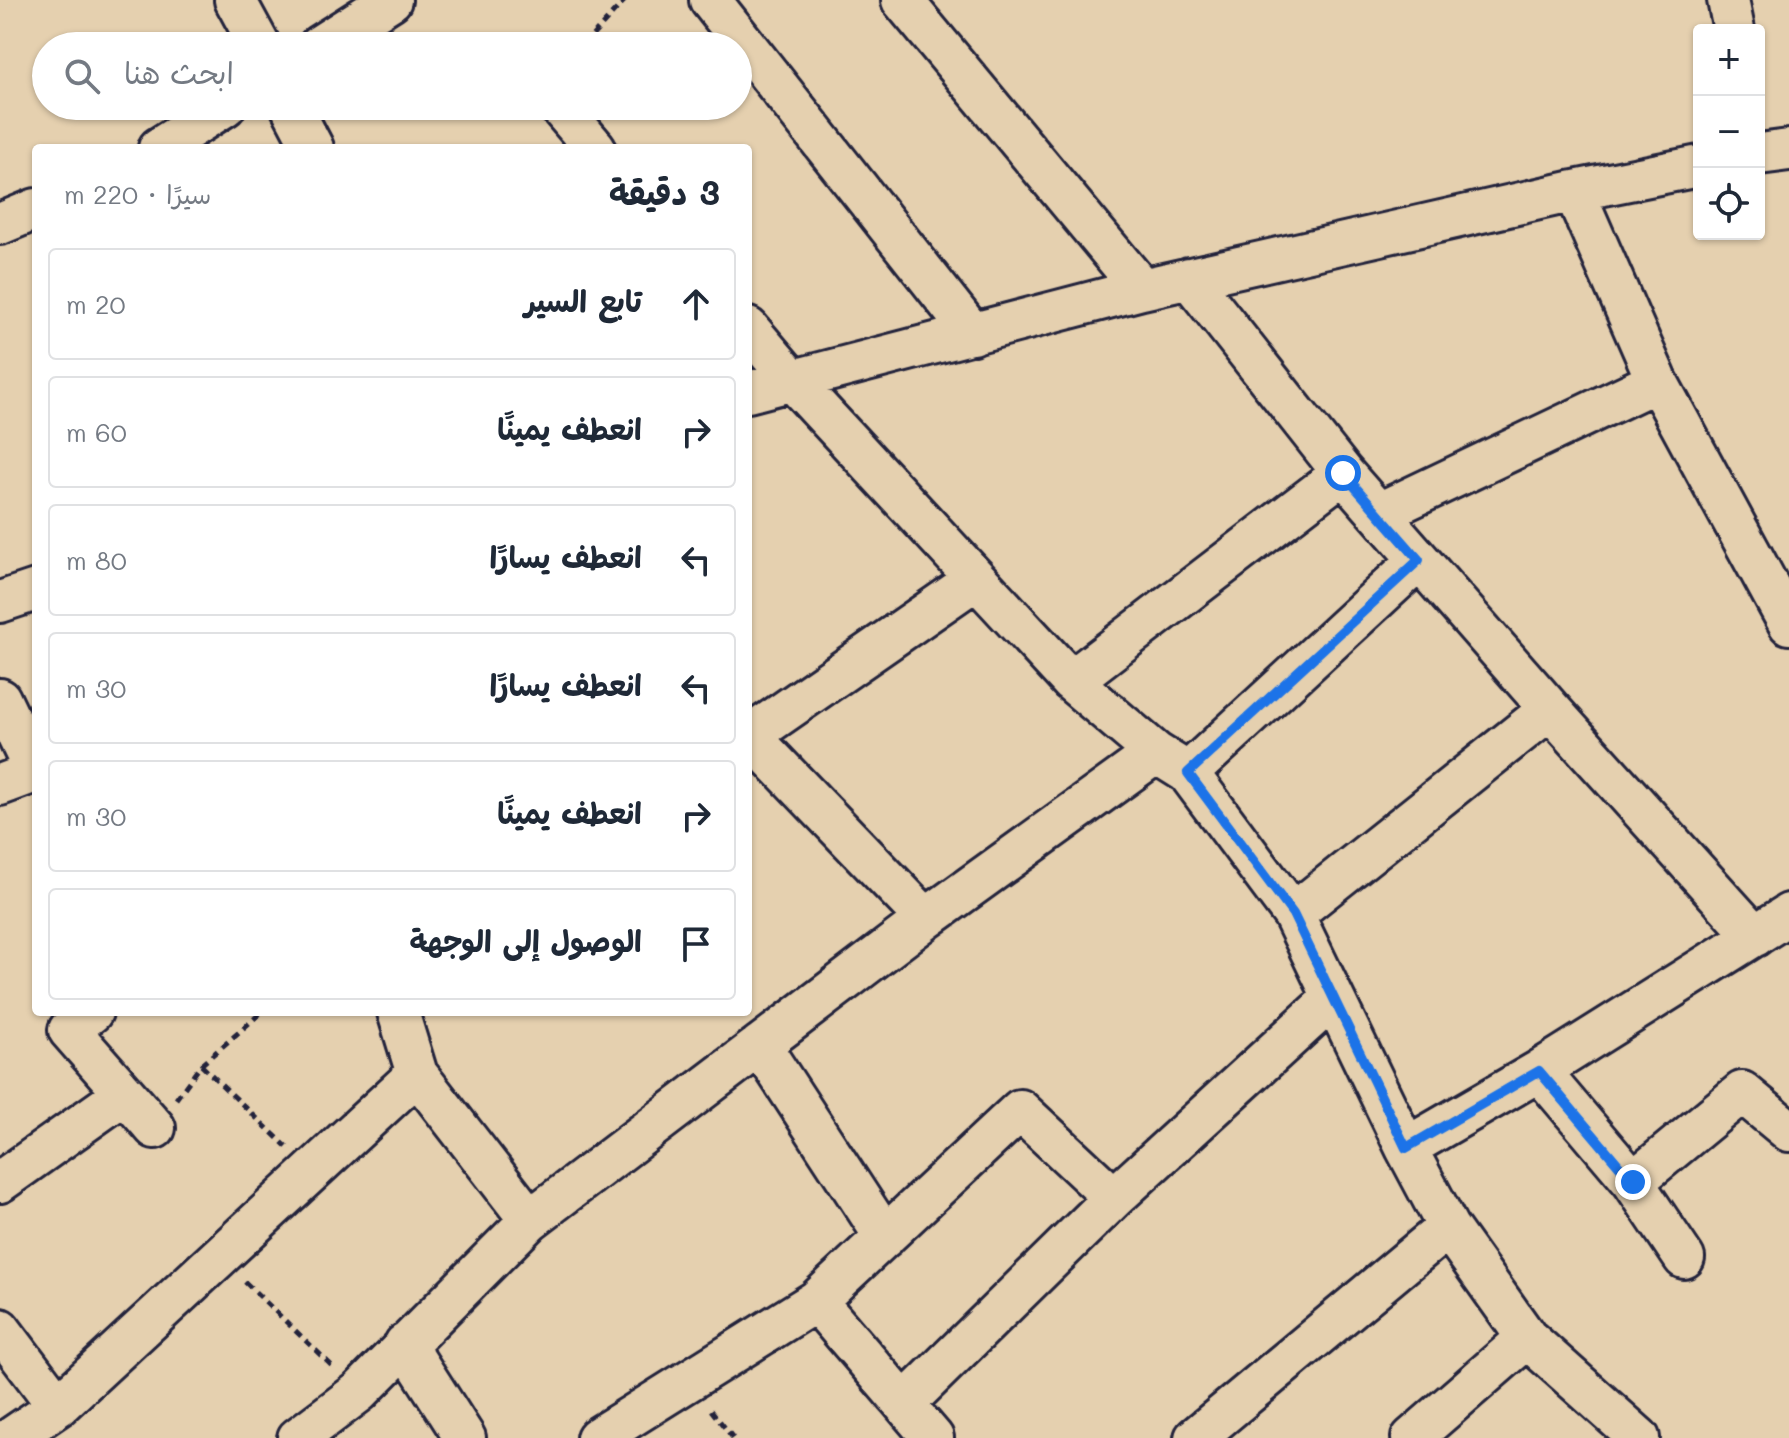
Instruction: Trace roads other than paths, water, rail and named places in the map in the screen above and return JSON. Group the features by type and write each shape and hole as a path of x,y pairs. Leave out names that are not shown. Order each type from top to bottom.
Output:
{"street":[{"path":"235,0 252,32"},
{"path":"341,32 391,0"},
{"path":"710,0 735,32"},
{"path":"902,0 1142,289"},
{"path":"1728,0 1733,24"},
{"path":"752,53 973,334"},
{"path":"165,144 203,120"},
{"path":"298,120 311,144"},
{"path":"571,120 592,144"},
{"path":"1765,152 1789,150"},
{"path":"752,391 1142,289 1574,191 1693,167"},
{"path":"1574,191 1657,381 1789,624"},
{"path":"0,224 32,211"},
{"path":"1189,278 1343,473 1755,936"},
{"path":"752,333 1071,681 1172,763 1293,914 1406,1148 1448,1227 1527,1338 1639,1438"},
{"path":"1379,513 1657,381"},
{"path":"1071,681 1343,473"},
{"path":"298,1438 359,1392 530,1220 926,919 1172,763 1419,560"},
{"path":"752,734 976,579"},
{"path":"0,602 32,591"},
{"path":"0,699 32,765"},
{"path":"1293,914 1550,709"},
{"path":"752,739 926,919"},
{"path":"0,785 32,774"},
{"path":"1406,1148 1539,1071 1789,914"},
{"path":"905,1403 1114,1198 1333,998"},
{"path":"87,1016 69,1030 155,1128"},
{"path":"399,1016 417,1074 530,1220"},
{"path":"760,1045 885,1237"},
{"path":"1539,1071 1633,1182 1684,1258"},
{"path":"11,1438 58,1406 417,1074"},
{"path":"1633,1182 1742,1092 1789,1131"},
{"path":"0,1182 124,1094"},
{"path":"597,1438 816,1301 1020,1110 1114,1198"},
{"path":"1195,1438 1448,1227"},
{"path":"816,1301 933,1438"},
{"path":"0,1329 58,1406"},
{"path":"1412,1438 1527,1338"},
{"path":"405,1344 465,1438"}]}
